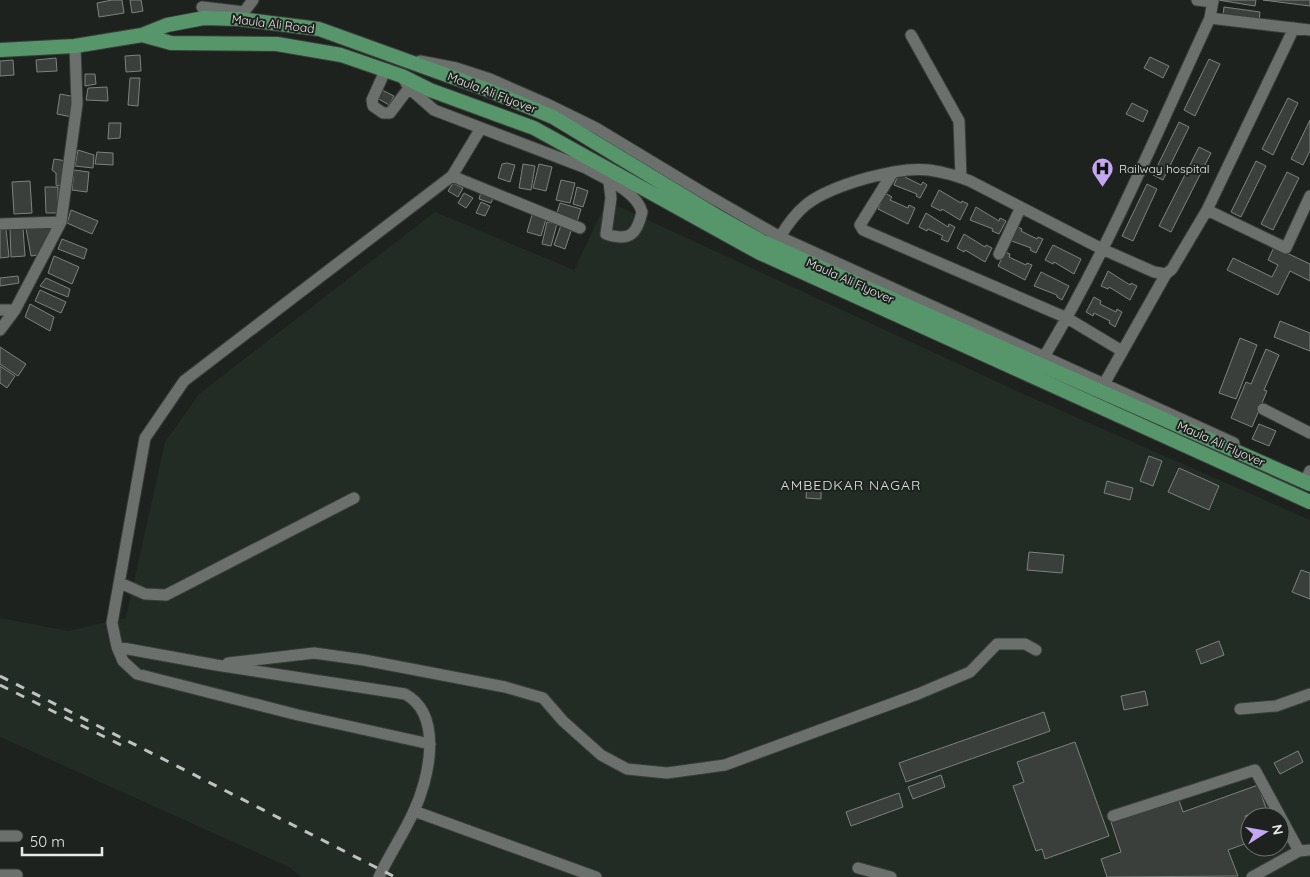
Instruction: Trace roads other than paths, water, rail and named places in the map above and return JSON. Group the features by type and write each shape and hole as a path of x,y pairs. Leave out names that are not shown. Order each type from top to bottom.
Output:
{"main road":[{"name":"Maula Ali Road","path":"0,50 75,46 142,35 167,25 195,19 242,15 319,29 401,59"},
{"path":"277,44 279,23"},
{"name":"Maula Ali Road","path":"142,35 171,42 277,44 341,55 385,71 406,82"},
{"path":"365,64 370,47"},
{"name":"Maula Ali Flyover","path":"401,59 553,117 763,242 1309,478"},
{"name":"Maula Ali Flyover","path":"406,82 534,128 758,252 1310,502"}],"street":[{"path":"195,19 204,3 242,15 253,0"},
{"path":"1044,357 1067,318 1102,249 1210,18 1213,1 1196,0"},
{"path":"1210,18 1310,30"},
{"path":"1104,384 1166,274 1172,269 1207,210 1294,28"},
{"path":"911,36 959,120 961,178"},
{"path":"0,330 15,310 61,222 78,104 75,46"},
{"path":"401,59 442,65 482,76 546,104 596,128 707,196 780,237 947,311 1309,478"},
{"path":"385,71 372,100 373,106 383,113 390,113 406,82 434,110 586,168 635,197 642,212 636,230 630,236 620,239 606,234 611,198 609,182"},
{"path":"430,744 298,715 137,674 123,661 117,647 112,624 145,438 184,381 452,176 481,128"},
{"path":"780,237 809,203 850,184 893,172 928,170 961,178 1102,249 1154,272 1166,274"},
{"path":"893,172 860,225 863,230 1067,318 1122,351"},
{"path":"452,176 580,228"},
{"path":"1207,210 1286,248 1310,196"},
{"path":"999,254 1020,209"},
{"path":"0,224 61,222"},
{"path":"0,310 15,310"},
{"path":"1263,409 1310,434"},
{"path":"120,583 145,594 166,595 354,498"},
{"path":"216,665 314,653 364,660 505,687 543,698 563,721 601,755 627,769 667,773 725,765 918,694 970,672 997,644 1025,644 1036,650"},
{"path":"117,647 216,665 405,694 411,697 428,722 430,744 428,760 414,811 380,877"},
{"path":"1240,709 1276,706 1310,694"},
{"path":"1113,816 1255,770 1304,851 1252,877"},
{"path":"414,811 596,877"},
{"path":"0,836 17,836"},
{"path":"858,868 891,877"},
{"path":"0,875 17,875"}],"railway":[{"path":"0,676 395,877"},
{"path":"0,685 121,745"}],"place":[{"name":"Railway hospital","path":"1103,188"}],"district":[{"name":"AMBEDKAR NAGAR","path":"851,485"}]}
